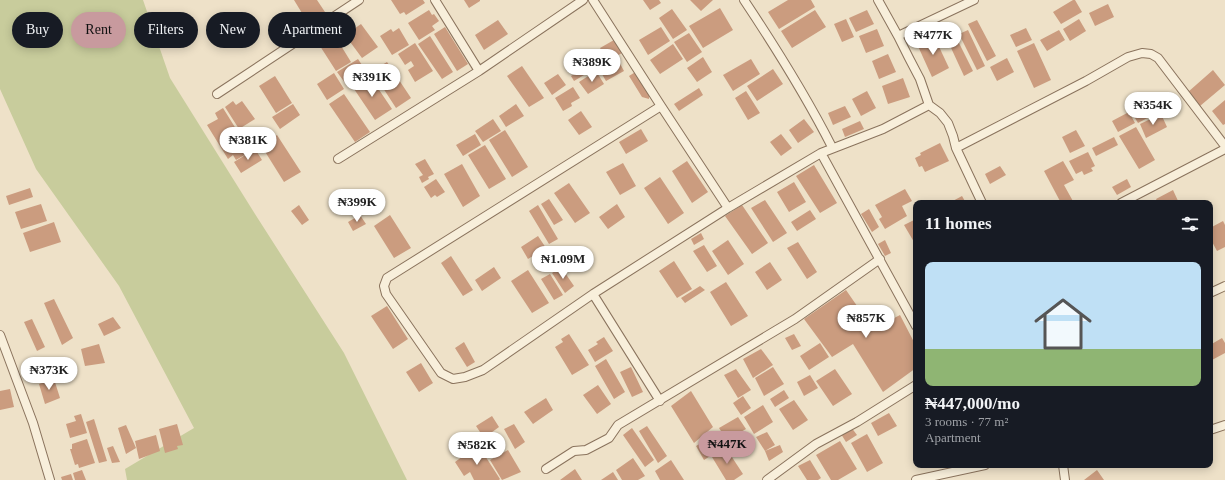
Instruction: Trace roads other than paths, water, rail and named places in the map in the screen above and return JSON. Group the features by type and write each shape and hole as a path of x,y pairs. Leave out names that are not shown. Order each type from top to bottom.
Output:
{"street":[{"path":"217,94 359,0"},
{"path":"435,0 479,71"},
{"path":"338,159 479,71 583,0"},
{"path":"593,0 728,208"},
{"path":"744,0 796,80 832,147"},
{"path":"878,0 920,79 928,105 940,113 948,123 956,148 981,200"},
{"path":"898,36 974,0"},
{"path":"956,148 1086,81 1128,57 1142,53 1151,54 1158,58 1225,146"},
{"path":"661,106 387,278 384,286 386,294 441,373 453,379 465,377 483,370 593,294 728,208 832,147 883,129 928,105"},
{"path":"1127,200 1225,149"},
{"path":"821,153 913,320"},
{"path":"546,469 574,451 586,450 609,438 618,425 795,319 880,259"},
{"path":"1213,292 1225,286"},
{"path":"593,294 660,401"},
{"path":"0,335 33,423 50,480"},
{"path":"767,480 816,444 857,422 913,387"},
{"path":"1213,429 1225,425"},
{"path":"916,480 961,468"},
{"path":"1063,468 1065,480"}]}
